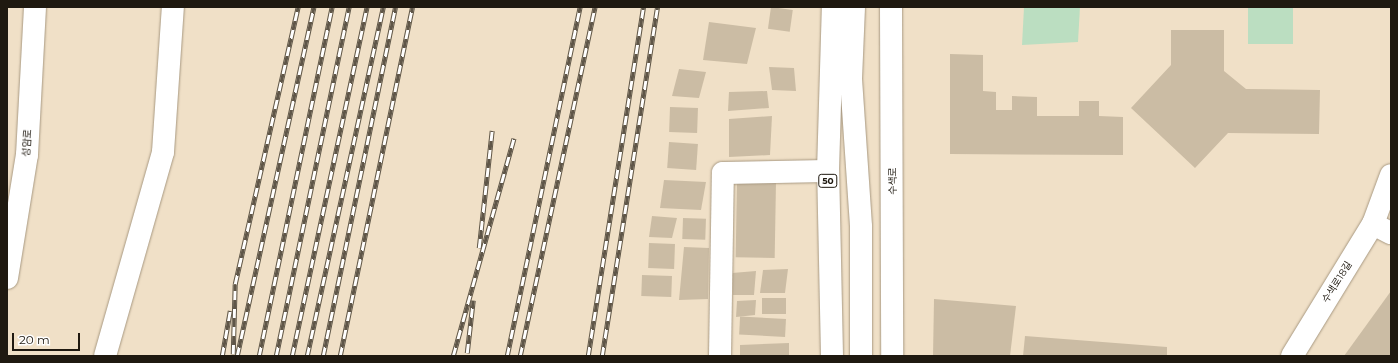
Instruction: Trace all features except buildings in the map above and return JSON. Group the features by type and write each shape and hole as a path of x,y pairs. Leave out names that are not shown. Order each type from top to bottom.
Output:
{"main road":[{"name":"성암로","path":"7,278 27,155 35,7"},
{"path":"106,356 163,152 173,7"},
{"name":"50","path":"832,356 828,171 833,7"},
{"path":"854,7 851,79 861,227 861,356"},
{"name":"수색로","path":"891,7 891,350"},
{"path":"720,356 723,173 828,171"},
{"name":"수색로18길","path":"1292,356 1382,229 1391,175"}],"green space":[{"path":"1024,7 1080,7 1078,42 1022,45"},
{"path":"1248,7 1293,7 1293,44 1248,44"}],"railway":[{"path":"233,354 235,284 298,7"},
{"path":"237,356 314,7"},
{"path":"259,356 332,7"},
{"path":"276,356 349,7"},
{"path":"292,356 367,7"},
{"path":"307,356 383,7"},
{"path":"323,356 395,7"},
{"path":"340,356 412,7"},
{"path":"507,356 580,7"},
{"path":"520,356 595,7"},
{"path":"588,356 643,7"},
{"path":"602,356 657,7"},
{"path":"479,248 492,131"},
{"path":"453,356 514,138"},
{"path":"467,353 473,300"},
{"path":"222,356 230,311"}]}
